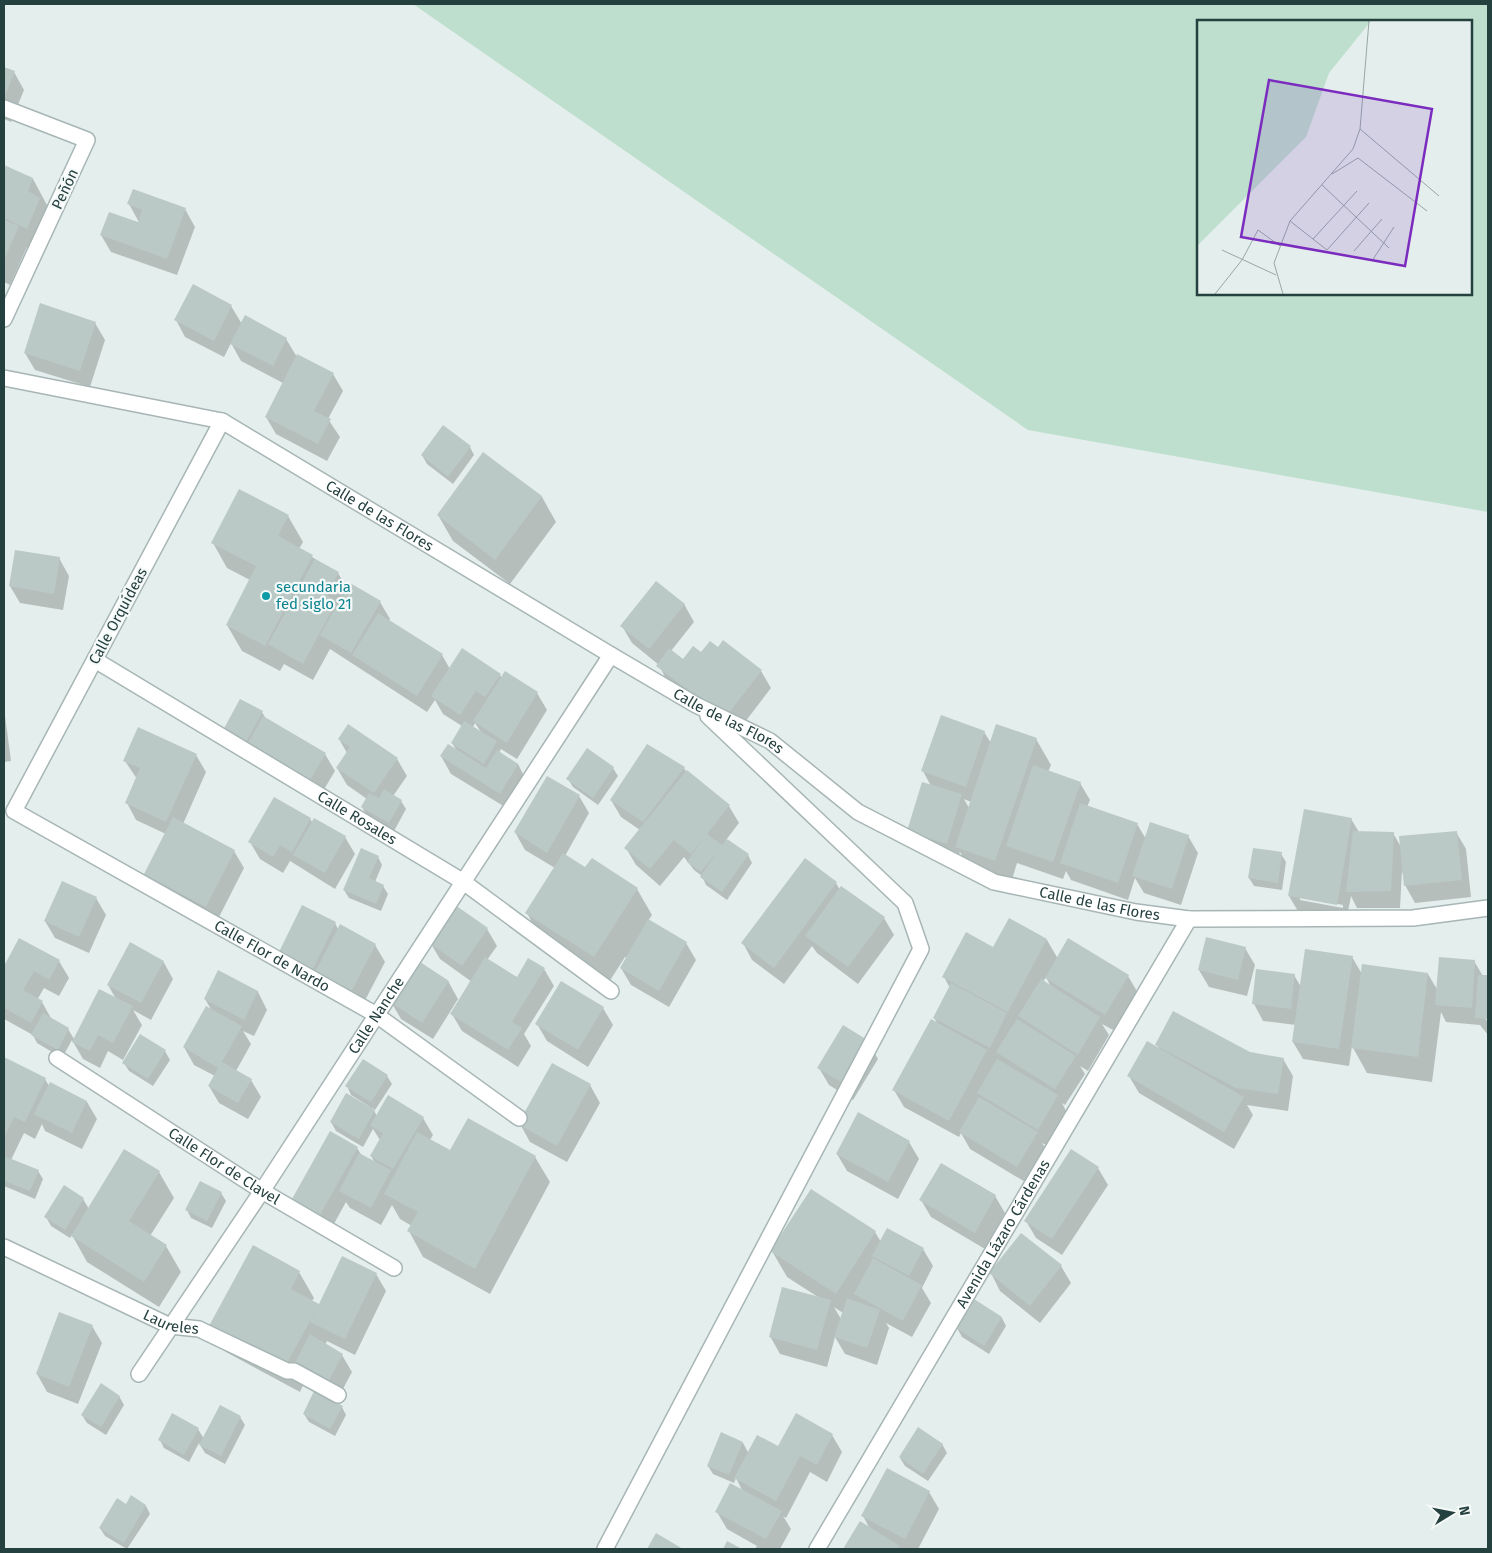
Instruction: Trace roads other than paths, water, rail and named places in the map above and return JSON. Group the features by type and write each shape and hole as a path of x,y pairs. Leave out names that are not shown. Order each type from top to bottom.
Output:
{"street":[{"name":"Peñón","path":"4,108 88,140 4,319"},
{"name":"Calle de las Flores","path":"4,378 222,421 610,656 696,705 770,741 858,812 994,882 1136,912 1189,919 1414,918 1488,908"},
{"name":"Calle Orquídeas","path":"14,811 222,421"},
{"name":"Calle Nanche","path":"139,1374 262,1191 375,1014 610,656"},
{"name":"Calle Rosales","path":"95,660 462,882 611,991"},
{"path":"605,1549 922,949 905,903 696,705"},
{"name":"Calle Flor de Nardo","path":"14,811 375,1014 519,1118"},
{"name":"Avenida Lázaro Cárdenas","path":"817,1549 1189,919"},
{"name":"Calle Flor de Clavel","path":"57,1058 262,1191 394,1268"},
{"name":"Laureles","path":"4,1247 170,1326 199,1328 287,1371 294,1371 338,1395"}],"place":[{"name":"secundaria fed siglo 21","path":"266,596"}]}
